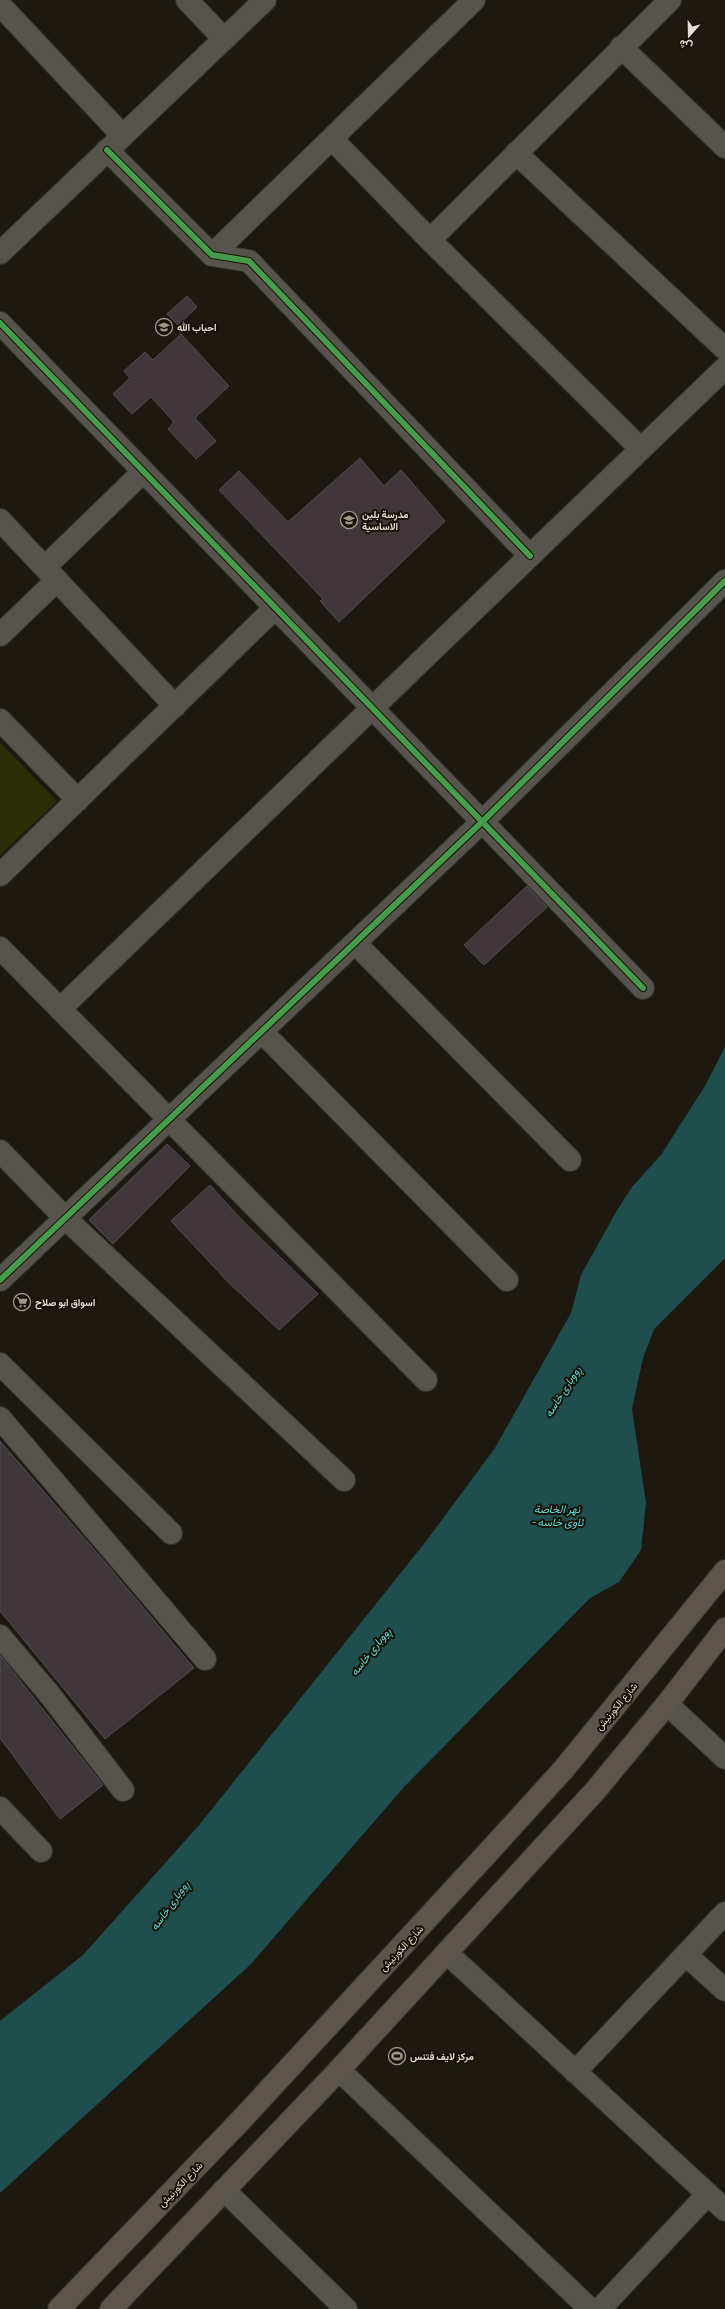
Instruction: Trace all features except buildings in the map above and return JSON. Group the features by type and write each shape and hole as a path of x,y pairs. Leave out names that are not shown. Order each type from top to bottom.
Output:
{"main road":[{"name":"شارع الكورنيش","path":"59,2309 242,2119 563,1770 725,1571"},
{"path":"111,2309 339,2070 595,1791 668,1704 725,1629"}],"street":[{"path":"187,0 224,39"},
{"path":"0,253 265,0"},
{"path":"212,254 474,0"},
{"path":"430,240 621,47 670,0"},
{"path":"0,5 115,143 212,254 250,261 530,556"},
{"path":"621,47 725,147"},
{"path":"332,139 430,240 641,449"},
{"path":"516,153 725,348"},
{"path":"0,323 372,708 483,820 643,988"},
{"path":"60,1009 725,368"},
{"path":"0,635 51,574 143,472"},
{"path":"0,520 175,706"},
{"path":"0,1280 483,820 725,582"},
{"path":"0,875 275,608"},
{"path":"0,720 78,800"},
{"path":"355,943 570,1160"},
{"path":"0,948 426,1380"},
{"path":"262,1032 507,1280"},
{"path":"0,1151 65,1218 344,1480"},
{"path":"0,1364 171,1533"},
{"path":"0,1418 205,1659"},
{"path":"0,1636 50,1695 124,1790"},
{"path":"668,1704 725,1758"},
{"path":"0,1808 41,1851"},
{"path":"575,2072 725,1913"},
{"path":"447,1953 725,2210"},
{"path":"686,1955 725,1990"},
{"path":"339,2070 590,2309"},
{"path":"224,2190 346,2309"},
{"path":"600,2309 708,2194"}],"green space":[{"path":"0,742 57,801 0,855"}],"water":[{"name":"نهر الخاصة - ئاوی خاسە","path":"725,1047 725,1258 654,1329 643,1358 632,1409 646,1503 641,1550 619,1582 590,1598 404,1787 251,1964 0,2193 0,2021 83,1955 200,1824 427,1540 495,1448 571,1313 581,1275 616,1212 632,1187 661,1155 705,1086"}],"cycle path":[{"path":"107,150 212,255 249,261 530,556"},
{"path":"0,323 643,988"},
{"path":"0,1280 483,821 725,581"}],"place":[{"name":"احباب الله","path":"164,327"},
{"name":"مدرسة بلين الاساسية","path":"349,520"},
{"name":"اسواق ابو صلاح","path":"22,1302"},
{"name":"مركز لايف فتنس","path":"397,2056"}],"water label":[{"name":"ڕووباری خاسە","path":"562,1391"},
{"name":"ڕووباری خاسە","path":"370,1651"},
{"name":"ڕووباری خاسە","path":"169,1905"}]}
